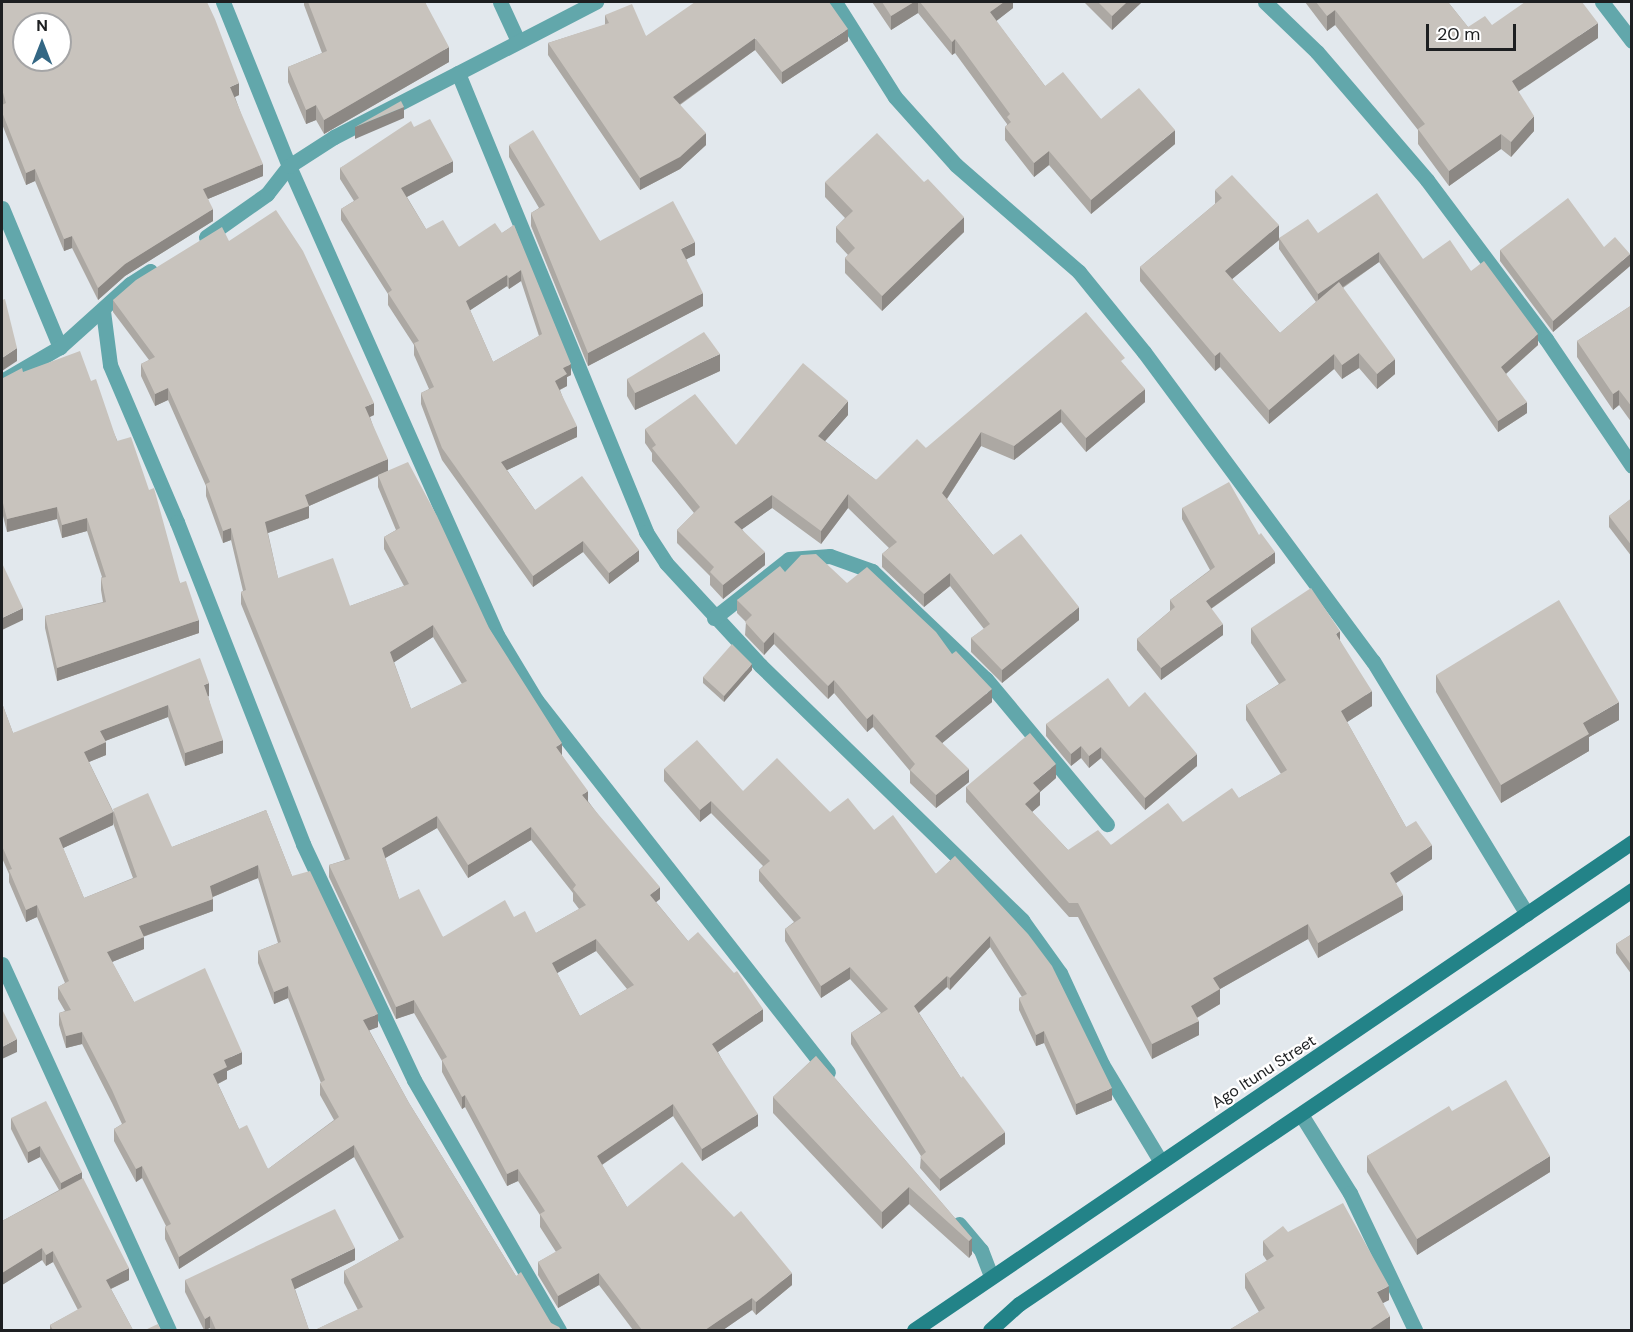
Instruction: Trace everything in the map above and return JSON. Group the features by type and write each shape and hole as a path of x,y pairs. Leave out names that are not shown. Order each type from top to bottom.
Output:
{"main road":[{"name":"Ago Itunu Street","path":"914,1330 991,1276 1344,1041 1632,842"},
{"path":"990,1330 1018,1304 1302,1116 1632,890"}],"street":[{"path":"223,2 289,166 492,624 536,700 839,1087"},
{"path":"500,2 518,41"},
{"path":"196,243 267,194 289,166 334,137 596,2"},
{"path":"834,2 895,97 956,165 1079,272 1144,352 1373,660 1527,914"},
{"path":"1265,2 1317,52 1426,180 1546,339 1632,466"},
{"path":"1602,2 1632,41"},
{"path":"458,73 646,532 666,563 714,618 1022,920 1060,973 1102,1064 1161,1162"},
{"path":"2,208 60,347"},
{"path":"2,381 60,347 103,311 130,284 168,260"},
{"path":"103,311 110,365 177,522 303,844 414,1080 559,1330"},
{"path":"714,618 789,559 830,556 872,571 986,679 1107,824"},
{"path":"2,964 170,1330"},
{"path":"1302,1116 1350,1193 1415,1330"},
{"path":"949,1214 981,1250 991,1276"}],"building":[{"path":"2,2 207,2 239,83 230,87 263,164 203,189 213,209 125,264 98,288 72,236 64,239 35,169 26,173 2,112 2,105 6,103 2,89"},
{"path":"308,2 425,2 449,47 324,120 316,105 306,110 288,67 327,51"},
{"path":"695,2 829,2 848,29 782,72 755,38 673,97 706,133 680,157 640,178 548,43 609,23 605,15 632,4 646,36"},
{"path":"882,2 914,2 891,16"},
{"path":"920,2 1004,2 990,12 1045,86 1063,72 1101,119 1139,88 1175,130 1091,200 1049,151 1034,163 1005,127 1011,122 1007,117 1010,114 955,39 952,42"},
{"path":"1098,2 1127,2 1112,16"},
{"path":"1316,2 1448,2 1468,27 1485,16 1492,25 1525,2 1582,2 1598,23 1512,81 1534,116 1511,142 1501,134 1449,171 1418,129 1425,124 1335,10 1327,16"},
{"path":"401,101 404,107 355,127"},
{"path":"430,119 453,161 401,188 426,229 443,220 459,247 495,223 502,233 514,225 571,364 563,368 567,374 555,381 577,426 501,462 535,510 582,476 639,550 609,573 583,541 533,576 442,448 421,393 434,387 414,343 419,341 388,293 392,290 341,209 359,198 340,168 411,121 414,127","holes":["521,270 542,334 493,362 466,301 507,275 509,278"]},
{"path":"533,130 600,241 673,201 695,242 681,249 703,293 588,353 531,213 545,205 509,145"},
{"path":"877,133 924,182 928,179 964,217 882,296 845,258 855,248 836,227 853,211 825,182"},
{"path":"1232,175 1279,225 1225,271 1280,333 1339,282 1395,359 1377,374 1359,353 1342,365 1334,354 1269,410 1220,352 1215,356 1140,267 1222,198 1215,190"},
{"path":"1377,193 1423,259 1450,240 1471,271 1484,261 1538,334 1501,367 1527,402 1498,421 1379,252 1318,294 1279,238 1308,219 1318,233"},
{"path":"1568,198 1604,247 1615,237 1630,254 1553,321 1500,250"},
{"path":"276,210 303,251 374,403 365,407 388,459 305,495 309,506 265,522 278,578 333,558 350,606 409,584 384,537 400,528 378,475 408,462 437,516 489,628 562,743 556,747 588,791 582,795 660,887 650,895 688,941 698,932 734,973 737,971 763,1009 712,1044 758,1114 702,1149 673,1104 597,1156 627,1207 682,1162 734,1217 741,1211 792,1273 756,1302 752,1298 705,1330 642,1330 599,1273 558,1296 538,1262 562,1248 540,1214 545,1211 518,1169 507,1174 465,1095 462,1097 442,1060 447,1057 414,1000 396,1007 329,865 350,859 241,592 246,590 231,528 223,531 206,484 210,482 168,388 155,394 141,364 155,357 113,300 136,280 222,227 229,241","holes":["433,625 467,681 411,709 390,652","437,816 468,865 531,827 576,885 573,889 586,905 536,933 525,911 514,917 505,900 443,937 419,889 399,899 382,848","596,939 634,985 580,1016 552,963"]},
{"path":"5,299 17,348 2,358 2,300"},
{"path":"1632,305 1632,407 1619,390 1613,394 1577,341"},
{"path":"1086,312 1125,358 1121,361 1145,389 1086,438 1061,409 1014,446 981,432 942,493 993,555 1021,534 1079,607 1002,670 971,638 990,624 950,573 924,594 882,554 897,542 848,494 821,531 772,495 734,522 765,552 723,585 710,572 714,567 677,530 700,507 652,448 656,445 645,429 695,394 736,445 803,363 848,401 818,436 876,480 917,439 926,448"},
{"path":"704,332 720,354 635,393 627,379"},
{"path":"80,351 91,381 96,379 117,441 131,437 149,490 154,488 180,583 186,581 199,620 57,668 45,616 106,602 101,578 106,577 87,518 62,525 57,507 7,519 2,499 2,377 22,368 23,372"},
{"path":"1229,482 1259,535 1261,533 1275,552 1206,601 1223,624 1161,668 1137,639 1175,607 1170,600 1215,567 1182,508"},
{"path":"1632,498 1632,546 1609,516"},
{"path":"816,554 847,583 867,567 936,632 952,654 956,651 992,689 935,736 969,769 936,795 910,770 915,764 873,714 867,719 834,680 828,686 774,632 764,643 745,622 752,615 737,600 780,566 785,572 801,555"},
{"path":"2,563 23,608 2,618"},
{"path":"1311,588 1340,631 1336,634 1372,691 1341,711 1406,827 1416,821 1432,845 1390,873 1403,895 1318,943 1308,924 1213,978 1220,989 1191,1006 1199,1021 1152,1044 1078,903 1069,903 966,787 1030,733 1056,764 1033,783 1040,791 1025,804 1068,850 1098,830 1111,845 1168,803 1183,822 1232,788 1239,798 1287,770 1246,705 1286,680 1251,628"},
{"path":"1559,600 1619,702 1583,723 1589,734 1501,785 1436,675"},
{"path":"732,644 752,664 724,696 703,677"},
{"path":"200,658 209,683 204,685 223,740 185,753 168,705 100,731 106,742 84,752 113,812 59,838 84,898 137,877 113,809 148,793 172,847 266,810 292,876 310,871 378,1014 363,1020 409,1103 516,1276 521,1272 551,1323 561,1330 315,1330 363,1307 344,1271 404,1237 354,1145 179,1257 165,1227 171,1224 142,1166 136,1169 114,1129 126,1122 112,1090 82,1032 66,1036 59,1013 71,1010 58,987 69,981 37,905 26,910 9,870 12,869 2,846 2,703 13,733","holes":["258,865 281,942 258,951 274,992 288,986 325,1080 320,1083 339,1117 268,1169 247,1125 239,1129 213,1074 227,1067 224,1060 242,1052 205,968 134,1002 107,952 144,937 139,926 213,899 210,886"]},
{"path":"1108,678 1129,707 1145,692 1197,754 1145,798 1101,747 1089,756 1081,746 1071,754 1046,724"},
{"path":"697,740 743,791 777,758 830,812 848,798 874,830 893,815 936,874 955,856 1028,934 1052,966 1112,1088 1076,1104 1044,1031 1036,1035 1019,998 1027,994 990,936 950,978 947,976 914,1006 961,1078 963,1076 1005,1132 940,1179 920,1157 926,1152 851,1033 888,1009 850,967 821,986 785,929 801,918 759,870 770,861 711,801 700,810 664,769"},
{"path":"1632,934 1632,966 1616,944"},
{"path":"2,1009 17,1039 2,1047"},
{"path":"816,1056 972,1238 969,1241 909,1187 882,1212 773,1097"},
{"path":"1506,1080 1550,1156 1417,1239 1367,1156 1449,1106 1452,1111"},
{"path":"46,1101 82,1172 61,1183 40,1146 28,1152 11,1118"},
{"path":"83,1178 129,1268 106,1280 133,1330 53,1330 50,1325 82,1307 53,1251 46,1255 42,1248 2,1273 2,1221"},
{"path":"1343,1203 1389,1286 1377,1292 1390,1316 1369,1330 1229,1330 1265,1308 1245,1274 1274,1256 1263,1241 1283,1226 1288,1232"},
{"path":"335,1209 355,1248 291,1279 309,1330 216,1330 210,1316 205,1319 185,1280"},
{"path":"158,1324 161,1330 145,1330"}]}
